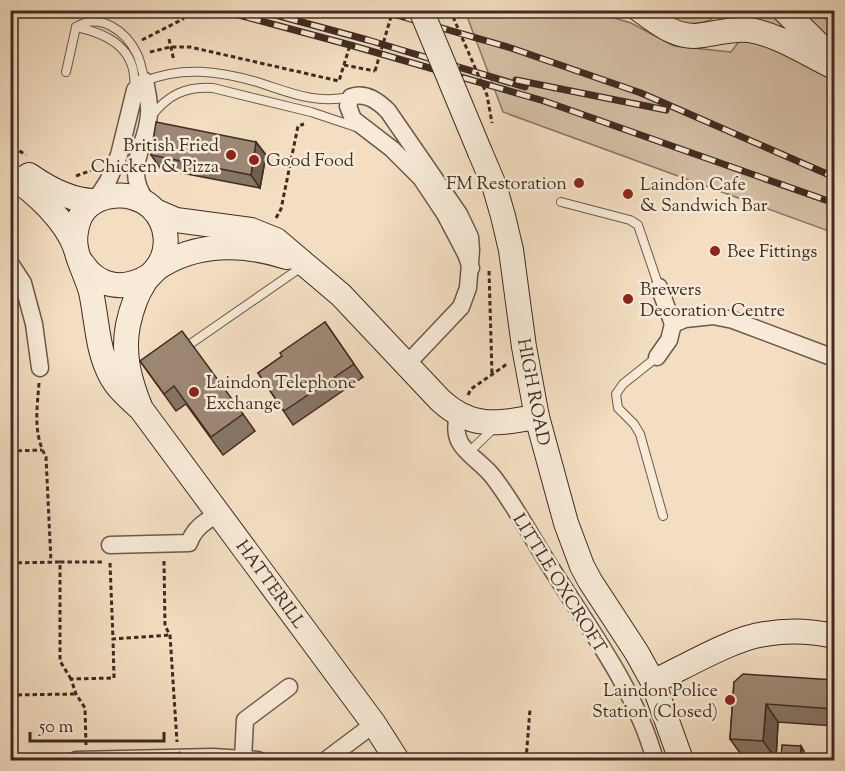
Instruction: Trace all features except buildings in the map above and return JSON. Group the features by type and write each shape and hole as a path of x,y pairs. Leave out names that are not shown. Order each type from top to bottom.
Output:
{"street":[{"name":"HIGH ROAD","path":"421,10 494,185 511,250 524,347 537,417 561,506 582,566 653,682 681,760"},
{"path":"646,14 676,33 702,36 730,22 741,10"},
{"path":"784,10 834,60"},
{"path":"713,32 740,29 755,31 834,67"},
{"path":"95,201 108,181 119,155 133,96 138,85 145,81 150,111 139,148 136,168 138,187 152,208"},
{"path":"407,364 461,307 468,288 471,268 470,237 402,130 379,102 363,95 351,97 348,106 351,115 392,149 426,184 446,214 471,268"},
{"path":"19,157 60,193 77,199 95,201 121,195 140,200 176,220 251,230 269,236 286,247 341,296 440,400 458,415 483,422 502,423 537,417"},
{"name":"HATTERILL","path":"10,175 43,202 56,216 92,276 109,284 130,285 153,272"},
{"name":"HATTERILL","path":"95,201 84,211 78,222 75,238 90,288 106,366 119,388 141,409 219,513 374,724 397,760"},
{"name":"HATTERILL","path":"141,409 129,377 125,348 132,311 144,283 164,253 166,243 163,222 152,208"},
{"path":"153,272 175,257 226,247 244,247 306,265"},
{"path":"10,263 23,283 34,324 40,368"},
{"path":"657,357 669,340 673,324 659,287"},
{"path":"673,324 713,316 733,320 834,357"},
{"name":"LITTLE OXCROFT","path":"458,415 456,434 459,441 468,453 494,477 609,660 639,714 654,760"},
{"path":"110,554 164,544 189,543 191,536 201,524 219,513"},
{"path":"653,682 763,634 813,632 834,636"},
{"path":"76,760 251,759 245,720 289,687"},
{"path":"326,760 374,724"}],"lane":[{"path":"66,72 76,27 84,22 95,20 123,34 138,57 145,81 160,75 191,71 254,81 313,99 351,97"},
{"path":"76,27 102,33 123,50 132,67 133,96"},
{"path":"149,120 168,98 181,90 213,87 311,112 368,131"},
{"path":"561,202 630,220 638,225 659,287"},
{"path":"180,351 306,265"},
{"path":"657,357 623,384 616,394 618,408 634,424 640,434 663,516"},
{"path":"468,453 484,436 502,423"}],"path":[{"path":"132,45 183,19 185,10"},
{"path":"344,65 375,71 393,10"},
{"path":"450,10 487,95 493,141 489,147 480,152"},
{"path":"818,10 834,26"},
{"path":"169,39 170,47 190,47 221,53 339,81 350,45"},
{"path":"273,223 281,209 298,126 309,123"},
{"path":"72,175 78,176 93,171 99,164"},
{"path":"458,415 471,389 508,363"},
{"path":"40,368 36,428 46,457 51,562"},
{"path":"10,451 42,450"},
{"path":"164,544 165,626 170,635 178,759"},
{"path":"10,563 60,562 110,554 114,678 72,679"},
{"path":"60,562 60,661 72,679 76,694 85,708 87,760"},
{"path":"113,639 170,635"},
{"path":"10,695 76,694"},
{"path":"526,760 530,709"},
{"path":"10,753 16,760"}],"shaded area":[{"path":"465,11 591,11 631,23 674,46 731,52 762,11 834,11 834,233 503,112"},
{"path":"660,11 725,11 701,23 684,23"}],"railway":[{"path":"220,10 544,101 834,203"},
{"path":"257,10 368,40 525,87"},
{"path":"379,10 511,48 641,93 834,177"},
{"path":"516,80 666,110"}],"place":[{"name":"British Fried Chicken & Pizza","path":"231,155"},
{"name":"Good Food","path":"254,160"},
{"name":"FM Restoration","path":"579,183"},
{"name":"Laindon Cafe & Sandwich Bar","path":"628,194"},
{"name":"Bee Fittings","path":"715,251"},
{"name":"Brewers Decoration Centre","path":"628,299"},
{"name":"Laindon Telephone Exchange","path":"194,392"},
{"name":"Laindon Police Station (Closed)","path":"730,700"}]}
